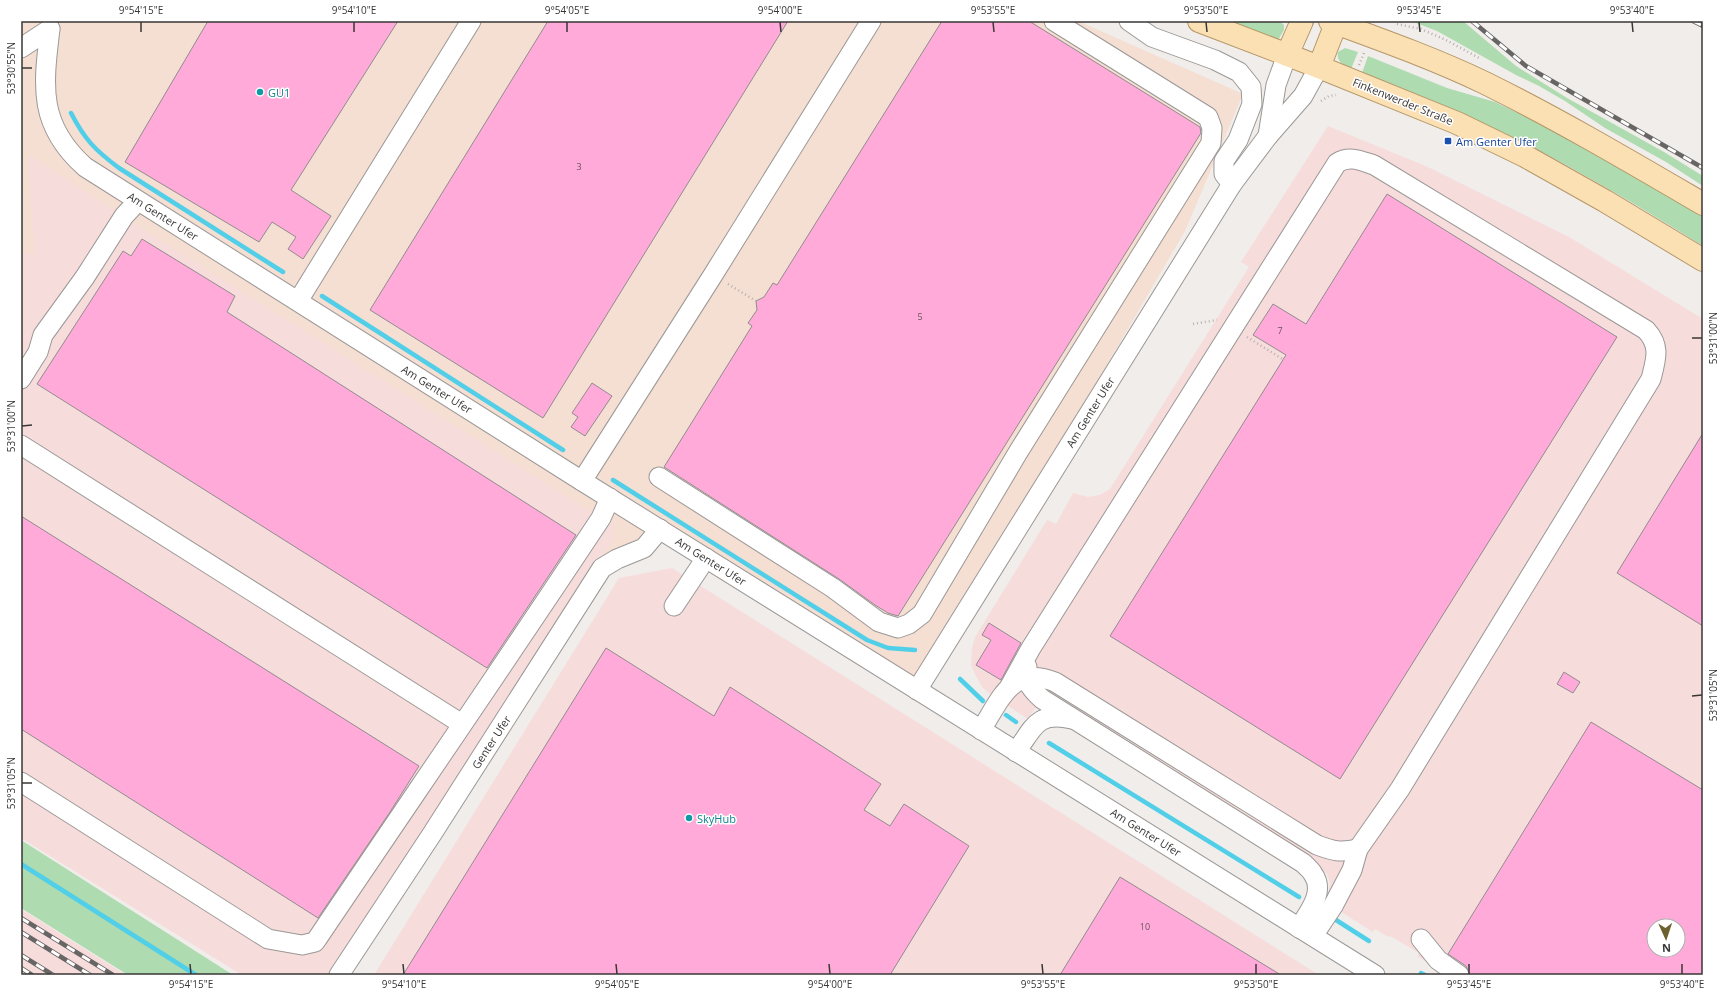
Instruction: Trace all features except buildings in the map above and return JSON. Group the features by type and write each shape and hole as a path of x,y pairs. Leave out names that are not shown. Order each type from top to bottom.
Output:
{"main road":[{"name":"Finkenwerder Straße","path":"1199,21 1352,80 1457,123 1524,156 1605,201 1703,260"},
{"path":"1287,55 1302,21"},
{"path":"1319,67 1335,22 1371,29 1398,46 1453,69 1532,107 1613,151 1703,204"}],"street":[{"path":"298,301 471,21"},
{"path":"582,480 713,275 870,21"},
{"path":"659,477 833,588 879,622 898,628 910,624 922,614 1017,454 1211,143 1212,128 1208,117 1054,21"},
{"path":"1129,21 1152,37 1215,60 1239,72 1251,87 1252,104 1238,140 1224,161 1224,174 1232,184"},
{"path":"21,48 47,25"},
{"name":"Am Genter Ufer","path":"47,25 46,92 48,107 56,134 65,147 85,167 610,498 1375,975"},
{"name":"Am Genter Ufer","path":"1268,136 1276,84 1287,55"},
{"name":"Am Genter Ufer","path":"917,690 1232,184 1268,136 1303,96 1319,67"},
{"path":"981,730 1018,682 1032,648 1337,163 1343,159 1356,159 1374,165 1646,330 1653,337 1656,346 1656,358 1651,379 1400,789 1358,849 1352,870 1333,906 1306,932"},
{"path":"21,379 38,352 54,340 133,223 138,201"},
{"path":"21,445 462,724"},
{"path":"21,782 268,940 302,945 315,942 462,724 514,651 601,518 610,498"},
{"name":"Genter Ufer","path":"339,975 432,834 602,568 617,559 644,548 660,529"},
{"path":"674,606 706,558"},
{"path":"1018,682 1044,678 1055,682 1316,845 1333,851 1345,852 1358,849"},
{"path":"1018,682 1042,699 1303,863 1314,875 1318,885 1318,892 1306,932"},
{"path":"1016,752 1038,722 1047,717 1058,716 1077,720"},
{"path":"1421,939 1438,960 1459,975"}],"path":[{"path":"1352,80 1371,29"}],"shaded area":[{"path":"21,21 1078,21 1243,94 1185,231 917,690 660,530 644,546 21,823"},
{"path":"1328,126 1428,167 1569,237 1703,319 1703,975 1449,975 1417,956 1419,953 1375,929 1373,932 1327,903 1330,883 1327,874 1319,867 1045,694 1028,719 994,697 982,687 971,665 972,648 975,637 1047,520 1056,524 1073,493 1088,497 1100,495 1110,489 1249,267 1241,262"},
{"path":"29,155 142,229 615,527 610,533 615,536 342,965 333,975 242,975 21,838 21,254 34,253"},
{"path":"672,568 1319,975 374,975 619,578"},
{"path":"21,909 126,975 21,975"}],"green space":[{"path":"1226,21 1279,21 1284,25 1284,30 1278,40"},
{"path":"1411,21 1463,21 1516,66 1567,98 1664,152 1703,176 1703,186 1666,162 1605,128 1565,101 1539,86 1516,75 1437,31"},
{"path":"1345,48 1358,52 1351,69 1341,63 1338,58 1338,52"},
{"path":"1368,56 1447,88 1495,102 1577,142 1703,215 1703,246 1619,195 1533,148 1460,113 1362,73"},
{"path":"21,840 233,975 128,975 21,908"}],"waterway":[{"path":"71,113 86,138 103,156 119,168 283,272"},
{"path":"322,296 563,450"},
{"path":"613,480 867,640 888,648 915,650"},
{"path":"960,679 983,701"},
{"path":"1006,715 1016,722"},
{"path":"1049,743 1299,897"},
{"path":"21,864 196,975"},
{"path":"1336,920 1369,941"},
{"path":"1421,973 1425,975"}],"railway":[{"path":"1472,21 1526,66 1703,168"},
{"path":"1693,21 1703,26"},
{"path":"21,918 113,975"},
{"path":"21,932 90,975"},
{"path":"21,955 53,975"},
{"path":"21,968 32,975"}],"place":[{"name":"GU1","path":"260,92"},
{"name":"Am Genter Ufer","path":"1448,141"},
{"name":"SkyHub","path":"689,818"}]}
